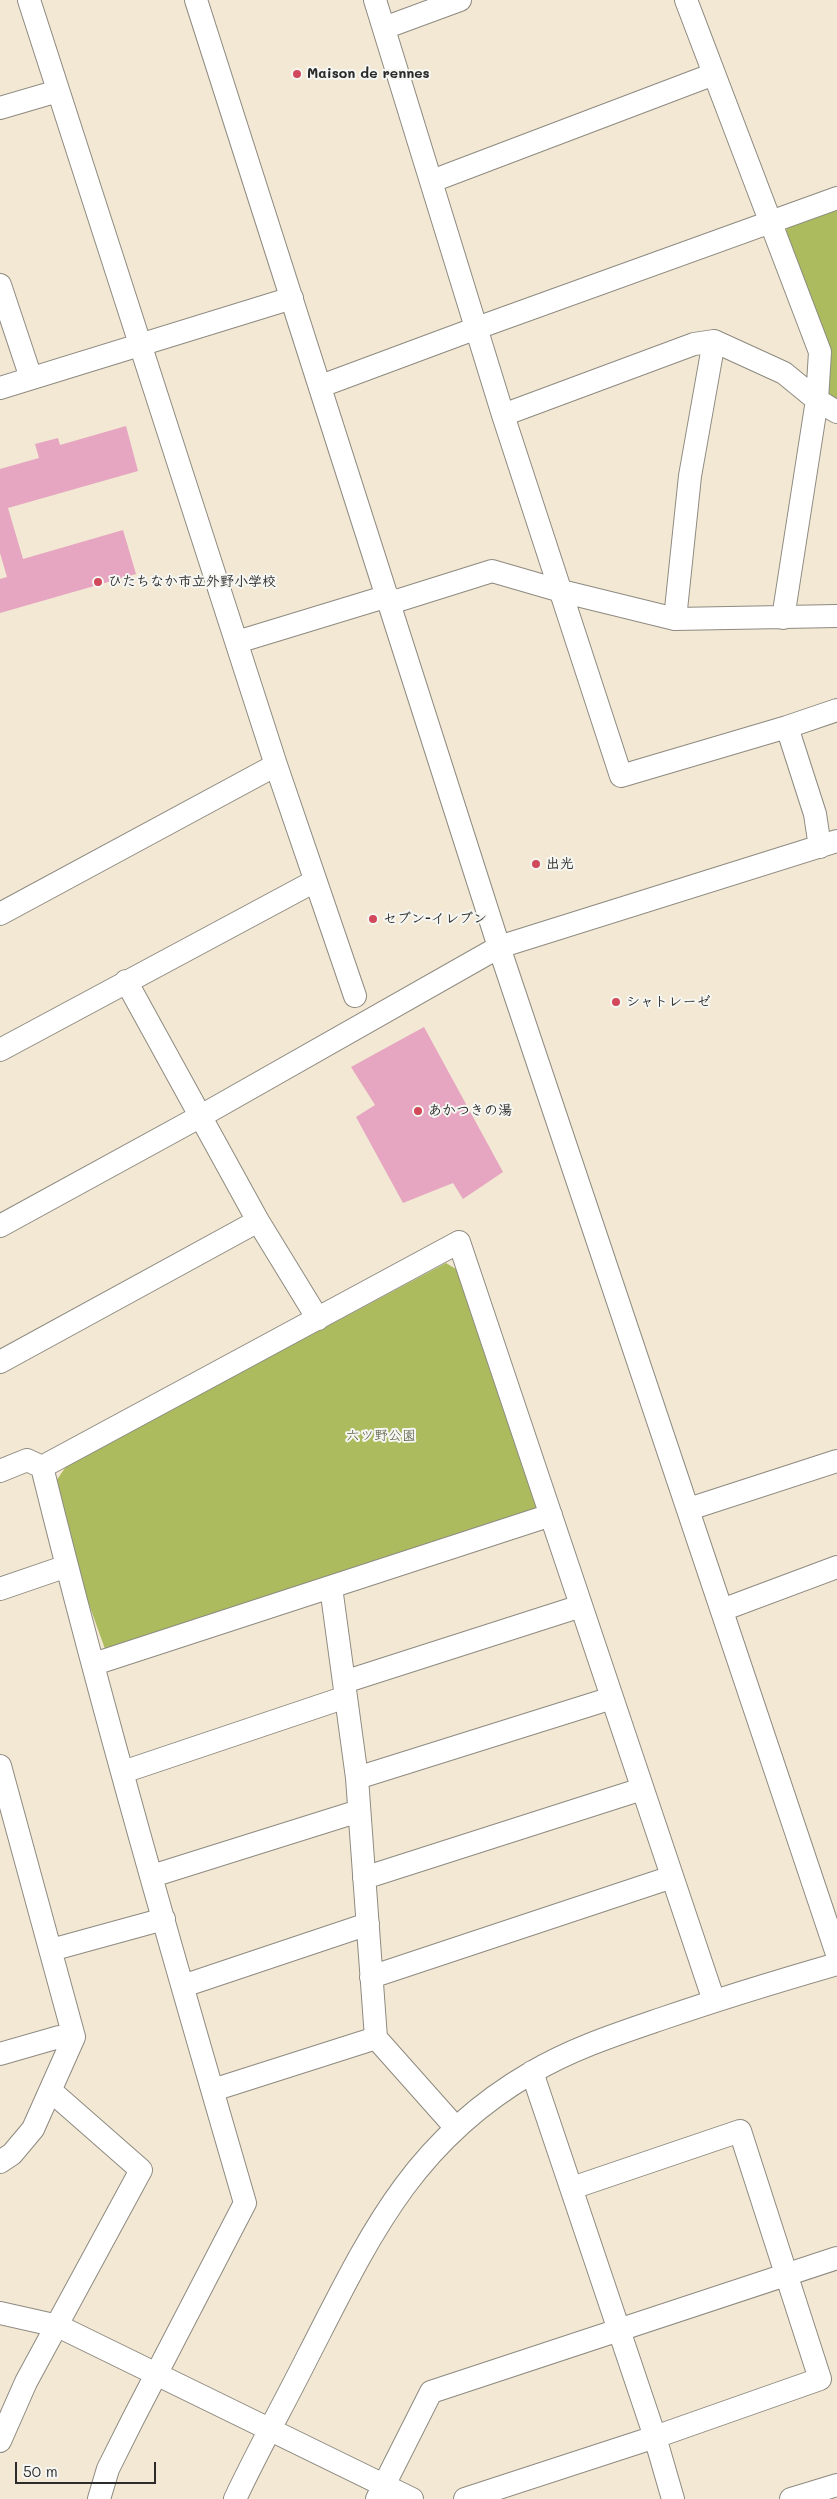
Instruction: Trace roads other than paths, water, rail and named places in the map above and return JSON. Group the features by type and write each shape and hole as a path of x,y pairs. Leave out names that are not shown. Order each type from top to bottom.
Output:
{"street":[{"path":"29,0 276,765 355,996"},
{"path":"196,0 499,947 837,1954"},
{"path":"375,0 476,328 621,776 837,710"},
{"path":"384,28 460,0"},
{"path":"686,0 820,352 817,400 783,618"},
{"path":"432,181 714,74"},
{"path":"0,108 58,91"},
{"path":"321,386 837,198"},
{"path":"0,286 31,378"},
{"path":"0,388 292,298"},
{"path":"504,414 694,344 714,341 784,373 817,400 837,412"},
{"path":"675,619 690,476 714,341"},
{"path":"237,642 492,571 561,591 675,619 837,616"},
{"path":"0,1226 201,1116 499,947 828,844 815,814 787,726"},
{"path":"0,914 276,765"},
{"path":"0,1050 315,880"},
{"path":"126,981 258,1221 318,1319"},
{"path":"0,1362 258,1221"},
{"path":"42,1467 459,1242 714,2001"},
{"path":"0,1471 27,1460 42,1467"},
{"path":"689,1509 837,1461"},
{"path":"42,1467 123,1772 245,2203 108,2469 99,2499"},
{"path":"94,1664 551,1515"},
{"path":"0,1589 67,1566"},
{"path":"722,1610 837,1567"},
{"path":"332,1586 357,1778 376,2038 456,2128"},
{"path":"123,1772 345,1689 581,1606"},
{"path":"357,1778 612,1698"},
{"path":"0,1766 9,1834 51,1950 74,2037 33,2129 12,2154 0,2162"},
{"path":"364,1878 642,1788"},
{"path":"152,1876 359,1811"},
{"path":"371,1977 672,1878"},
{"path":"51,1950 164,1919"},
{"path":"183,1986 368,1924"},
{"path":"235,2499 367,2242 395,2197 423,2161 456,2128 501,2091 532,2072 604,2038 714,2001 837,1964"},
{"path":"0,2054 59,2037 74,2037"},
{"path":"213,2090 376,2038"},
{"path":"532,2072 655,2437 673,2499"},
{"path":"0,2442 26,2382 141,2170 51,2091"},
{"path":"465,2499 655,2437 820,2379 740,2131 572,2188"},
{"path":"380,2492 431,2392 786,2273 837,2258"},
{"path":"0,2313 58,2326 271,2430 380,2492 412,2499"},
{"path":"791,2499 837,2485"}],"place":[{"name":"Maison de rennes","path":"297,74"},
{"name":"ひたちなか市立外野小学校","path":"98,582"},
{"name":"出光","path":"536,864"},
{"name":"セブン-イレブン","path":"373,919"},
{"name":"シャトレーゼ","path":"616,1002"},
{"name":"あかつきの湯","path":"418,1111"}],"park label":[{"name":"六ツ野公園","path":"381,1436"}]}
